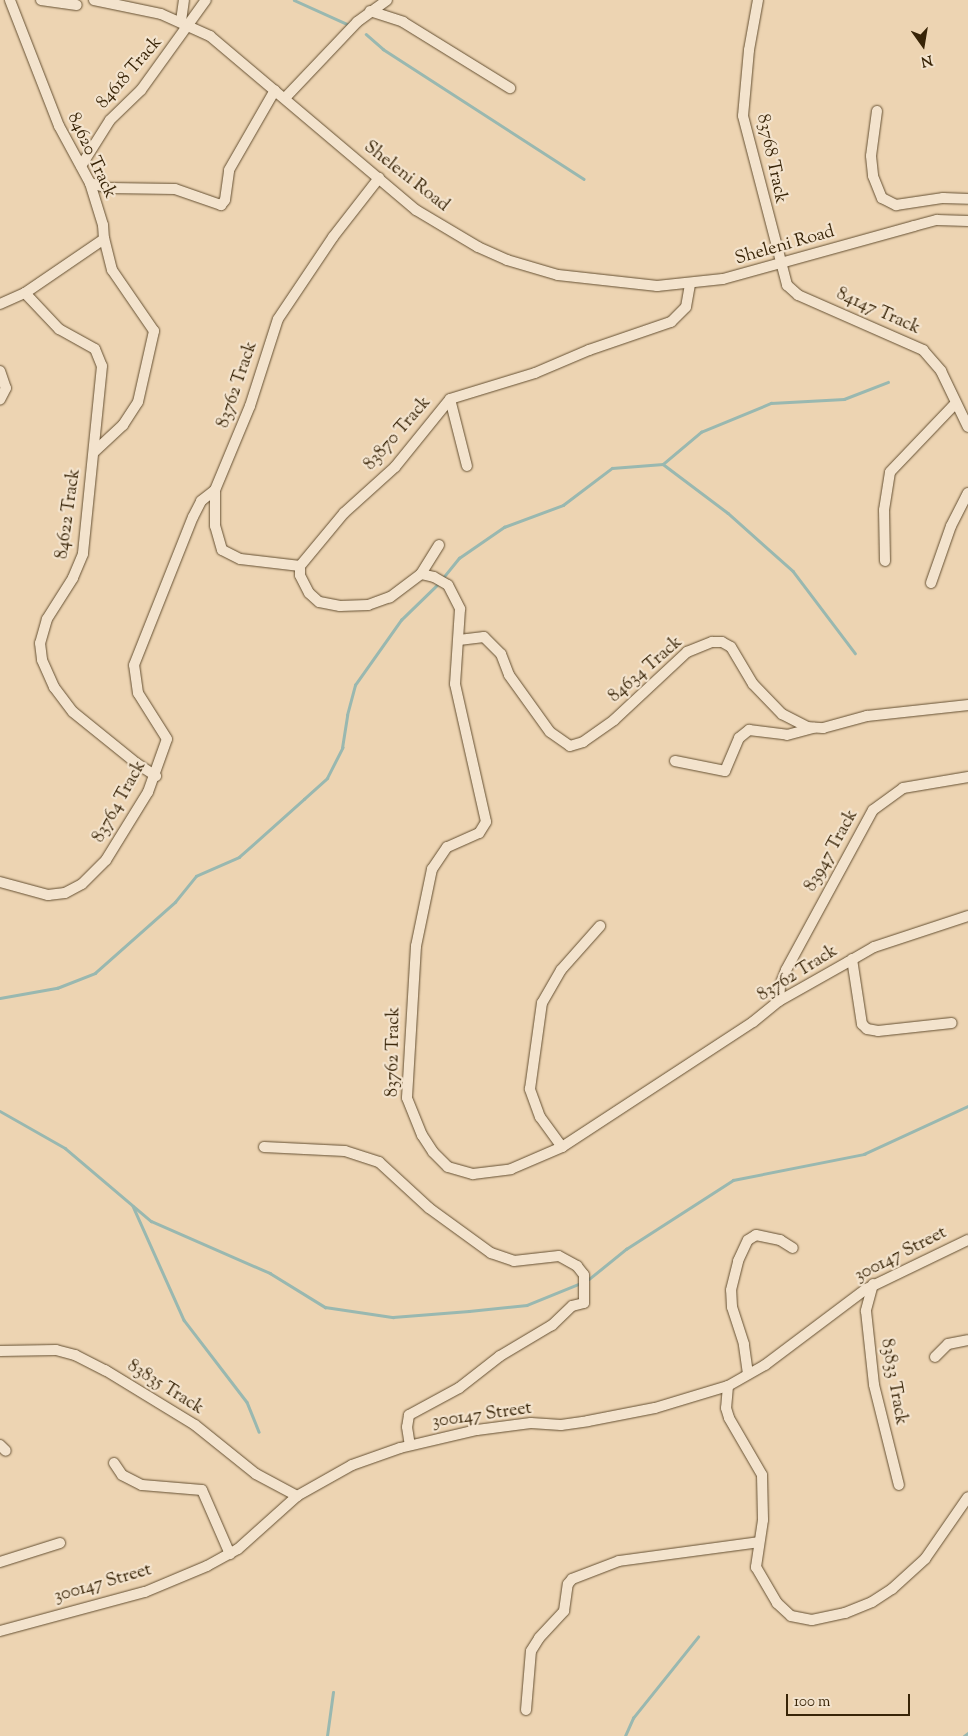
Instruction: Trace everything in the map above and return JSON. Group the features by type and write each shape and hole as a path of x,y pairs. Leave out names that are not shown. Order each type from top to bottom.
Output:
{"street":[{"name":"84620 Track","path":"10,0 50,105 90,183 104,224 104,239 112,270 154,331 138,402 123,425 94,452"},
{"path":"41,0 76,5"},
{"name":"Sheleni Road","path":"94,0 128,3 185,23 229,49 275,90 431,220 507,260 584,281 657,286 723,279 937,220 968,221"},
{"path":"184,0 185,23"},
{"name":"84618 Track","path":"81,166 110,120 141,90 185,23 206,0"},
{"path":"285,98 373,5 386,0"},
{"name":"83768 Track","path":"758,0 748,50 743,116 779,265"},
{"path":"373,5 510,88"},
{"path":"90,183 109,188 175,189 221,205 225,200 229,170 275,90"},
{"path":"877,111 871,156 873,176 882,198 896,205 943,198 968,199"},
{"name":"83762 Track","path":"300,566 240,559 222,550 215,526 215,490 250,406 278,319 348,215 379,178"},
{"path":"0,304 26,293 104,239"},
{"name":"84147 Track","path":"779,265 787,285 798,295 923,350 941,371 955,404 968,427"},
{"name":"83870 Track","path":"300,566 344,513 395,467 450,400 535,373 589,350 671,322 686,307 690,284"},
{"name":"84622 Track","path":"26,293 59,329 91,346 98,354 101,372 94,452 80,564 47,619 40,643 42,660 54,686 72,712 136,763 156,776"},
{"path":"0,371 6,388 0,400"},
{"path":"450,400 467,466"},
{"path":"885,561 884,510 890,472 955,404"},
{"name":"83764 Track","path":"0,882 48,895 64,893 82,884 106,860 156,776 167,739 138,693 134,665 193,517 202,501 215,490"},
{"path":"931,583 951,526 968,493"},
{"path":"300,566 304,586 320,602 356,606 378,603 390,597 421,574 439,546"},
{"name":"83762 Track","path":"421,574 441,580 453,595 461,617 455,684 486,822 479,833 446,847 432,869 416,946 407,1098 415,1124 433,1152 455,1171 473,1174 511,1168 562,1147 753,1022 779,1001 852,959 874,947 968,916"},
{"name":"84634 Track","path":"458,640 484,637 500,654 509,675 550,732 570,746 583,742 614,720 687,652 718,641 731,647 753,684 782,714 798,724 815,728"},
{"path":"675,761 725,771 729,767 740,738 749,730 787,734 867,716 968,705"},
{"name":"83947 Track","path":"779,1001 780,985 786,970 873,810 903,788 968,777"},
{"path":"562,1147 540,1117 530,1089 542,1003 561,970 600,926"},
{"path":"852,959 862,1024 867,1029 878,1031 952,1023"},
{"path":"264,1147 344,1151 378,1162 429,1208 490,1253 514,1261 545,1256 566,1258 584,1275 584,1303 572,1306 552,1326 500,1356 459,1388 409,1415 407,1427 410,1445"},
{"path":"748,1374 744,1344 732,1306 731,1290 738,1260 748,1240 756,1235 780,1240 793,1248"},
{"name":"300147 Street","path":"0,1631 145,1592 230,1554 297,1496 352,1465 410,1445 474,1430 598,1420 655,1408 728,1386 765,1365 873,1284 968,1240"},
{"name":"83833 Track","path":"873,1284 866,1311 874,1385 900,1485"},
{"path":"935,1357 948,1344 968,1340"},
{"name":"83835 Track","path":"0,1350 56,1350 75,1355 105,1370 195,1425 256,1474 297,1496"},
{"path":"728,1386 726,1408 729,1418 762,1475 764,1494 756,1567 777,1604 791,1616 820,1619 872,1602 902,1582 925,1559 968,1498"},
{"path":"114,1464 122,1475 142,1484 202,1490 230,1554"},
{"path":"526,1710 532,1647 564,1611 568,1584 572,1579 619,1561 759,1542"},
{"path":"0,1562 60,1544"}],"waterway":[{"path":"294,0 349,25"},
{"path":"366,34 383,49 584,179"},
{"path":"663,464 701,432 771,403 844,399 888,382"},
{"path":"442,579 459,558 504,527 563,505 612,468 663,464 728,513 793,571 855,653"},
{"path":"0,998 57,988 95,973 175,902 196,876 239,857 327,778 342,748 347,715 355,685 401,620 439,583"},
{"path":"589,1279 626,1249 733,1180 864,1154 968,1106"},
{"path":"0,1111 65,1148 151,1221 270,1273 325,1307 393,1317 469,1311 527,1305 581,1283"},
{"path":"133,1206 184,1320 247,1402 259,1432"},
{"path":"625,1736 633,1718 698,1637"},
{"path":"327,1736 333,1692"},
{"path":"964,1736 968,1733"}]}
